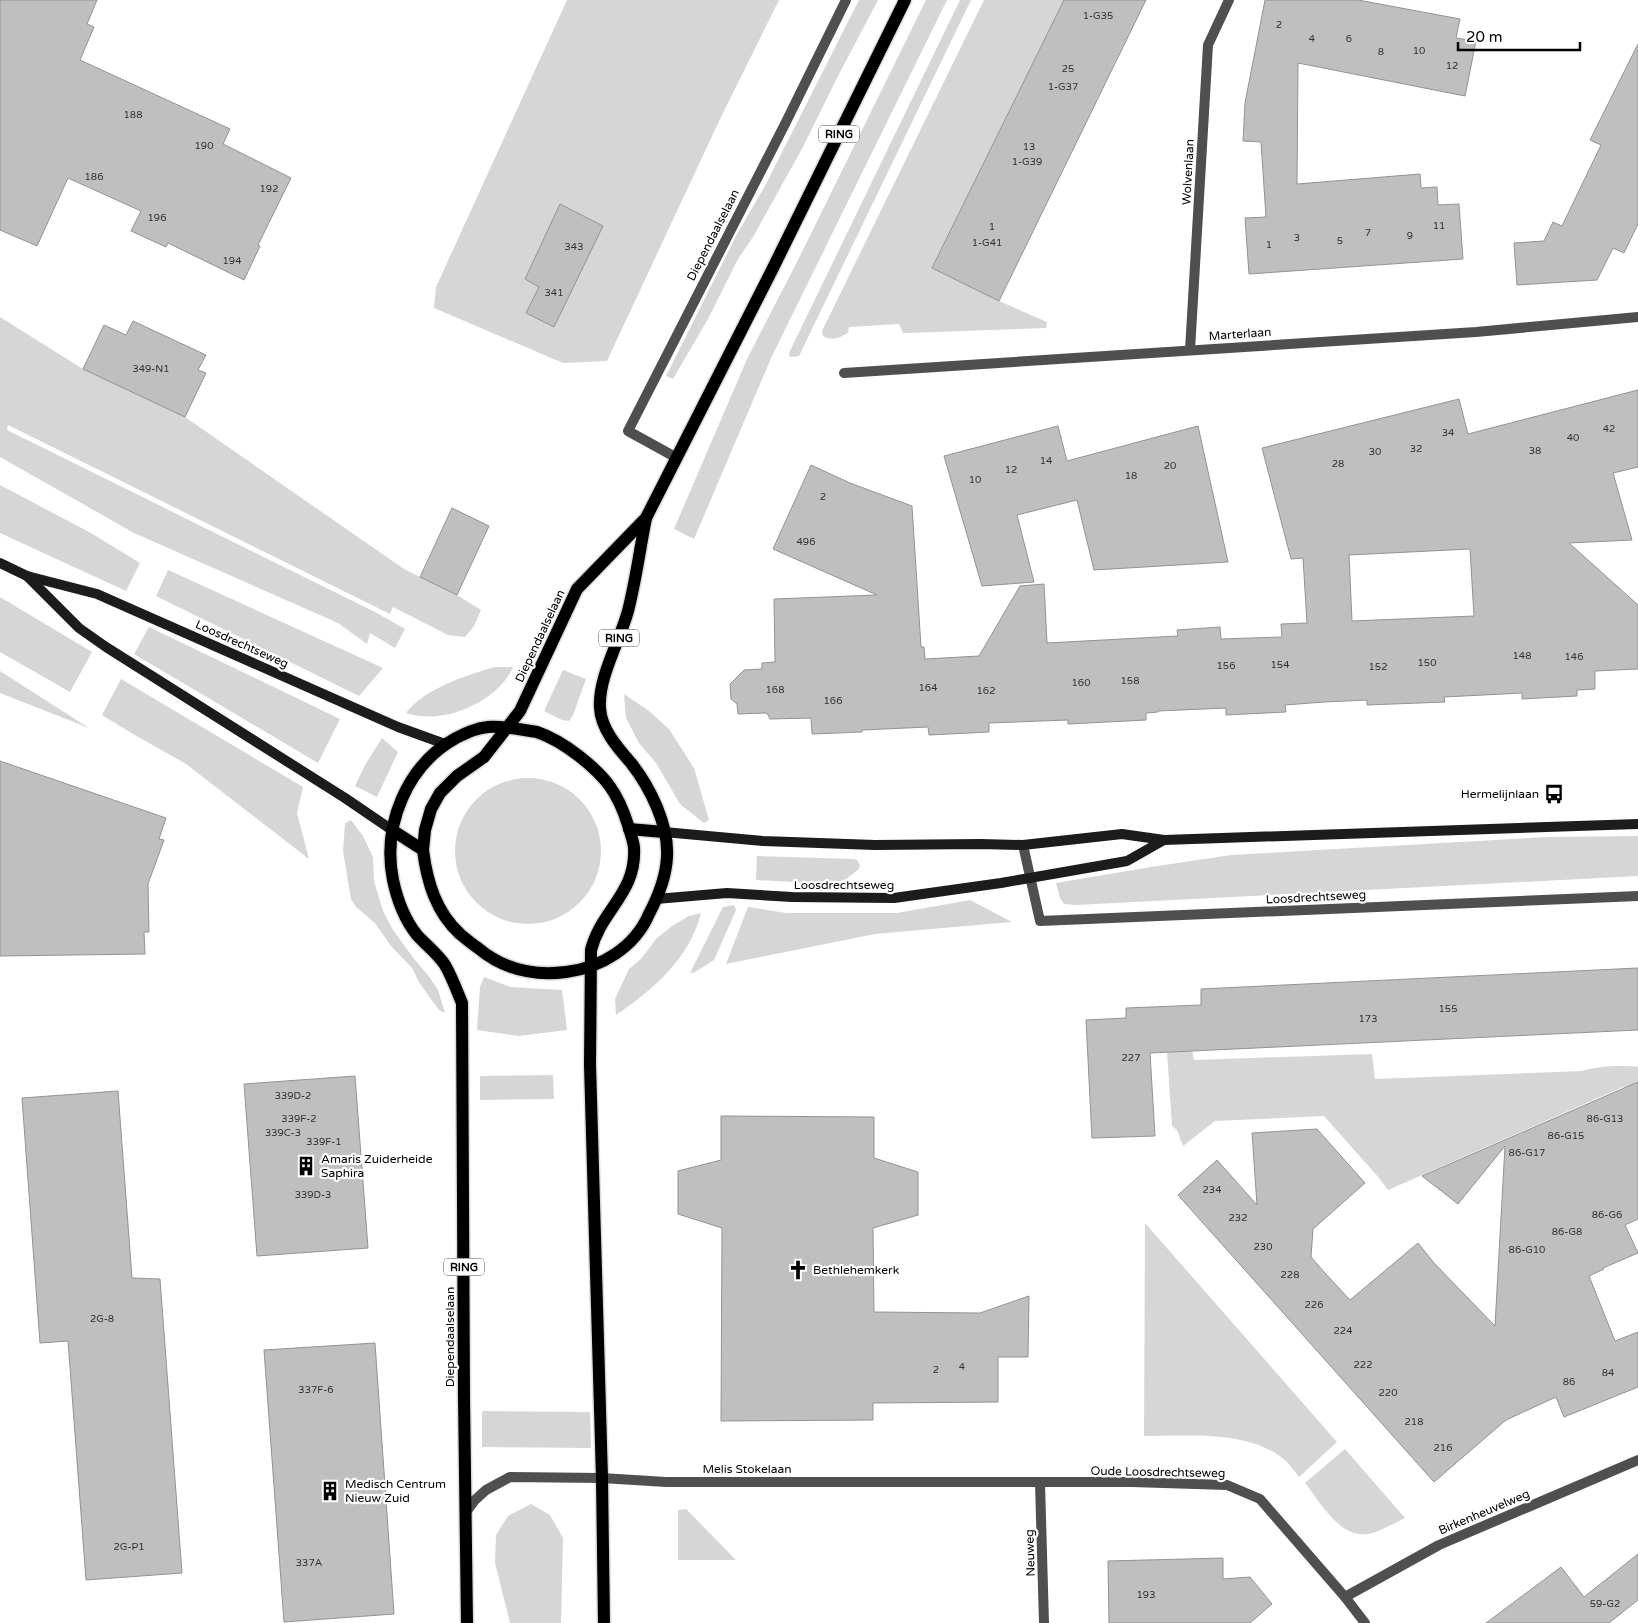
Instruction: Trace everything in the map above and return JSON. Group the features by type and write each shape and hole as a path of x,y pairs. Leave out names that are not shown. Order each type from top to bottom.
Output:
{"main road":[{"name":"Diependaalselaan","path":"506,728 520,712 527,699 577,589 646,518 774,268 904,0"},
{"name":"Diependaalselaan","path":"646,518 628,610 601,691 600,709 605,728 642,778 656,804 664,832"},
{"name":"RING","path":"392,830 401,799 414,776 445,744 469,731 488,727 506,728 537,732 564,744 599,771 615,794 624,812 634,846 633,864 629,879 621,897 600,926 591,950 590,1065 602,1478 604,1623"},
{"name":"RING","path":"506,728 484,757 457,776 440,793 431,809 425,830 423,850 429,886 448,922 460,934 498,963 525,971 553,974 591,968 614,956 636,936 647,920 656,899 664,876 667,856 664,832"},
{"path":"629,829 664,832"},
{"name":"Diependaalselaan","path":"392,830 391,857 393,880 404,914 416,934 445,965 462,1003 467,1623"},
{"path":"392,830 423,850"}],"street":[{"name":"Diependaalselaan","path":"678,458 628,432 846,0"},
{"name":"Wolvenlaan","path":"1190,350 1208,45 1229,0"},
{"name":"Marterlaan","path":"844,373 1476,332 1638,317"},
{"name":"Loosdrechtseweg","path":"0,563 27,576 97,594 398,727 445,744"},
{"name":"Loosdrechtseweg","path":"27,576 79,628 106,647 345,798 392,830"},
{"name":"Loosdrechtseweg","path":"664,832 718,838 791,842 875,845 1023,845 1122,834 1164,840 1638,824"},
{"name":"Loosdrechtseweg","path":"656,899 727,893 792,897 894,898 1030,878 1127,861 1164,840"},
{"name":"Loosdrechtseweg","path":"1023,845 1040,922 1638,896"},
{"name":"Birkenheuvelweg","path":"1345,1597 1439,1545 1638,1460"},
{"name":"Melis Stokelaan","path":"466,1512 486,1490 510,1477 602,1478 676,1482 1040,1483"},
{"name":"Oude Loosdrechtseweg","path":"1040,1483 1132,1482 1228,1485 1260,1498 1365,1623"},
{"name":"Neuweg","path":"1040,1483 1044,1623"}],"shaded area":[{"path":"567,0 779,0 721,117 607,361 563,363 434,308 436,287"},
{"path":"859,0 878,0 803,147 753,237 738,259 708,319 673,379 666,376 736,236 766,184"},
{"path":"926,0 947,0 772,356 694,539 674,529 747,359"},
{"path":"960,0 971,0 799,356 790,357 789,353"},
{"path":"984,0 1064,0 932,268 1047,322 1046,328 903,333 899,324 849,327 848,333 842,336 833,339 826,338 823,336 822,331"},
{"path":"0,317 83,369 185,417 404,569 457,595 481,610 474,626 465,637 448,635 393,607 390,614 8,425 7,430 375,612 405,629 395,648 370,633 367,644 338,623 134,533 0,457"},
{"path":"0,485 91,533 140,563 126,591 0,533"},
{"path":"168,570 383,668 359,696 156,596"},
{"path":"0,597 92,652 70,692 0,652"},
{"path":"149,627 340,719 318,763 134,654"},
{"path":"495,667 513,667 506,680 495,691 467,708 436,716 420,716 406,713 414,704 434,690 471,674"},
{"path":"563,670 586,679 569,721 562,720 544,711"},
{"path":"0,671 89,728 0,693"},
{"path":"121,679 303,787 297,813 309,859 186,764 102,715"},
{"path":"624,694 649,711 669,729 694,768 709,820 704,823 680,804 656,763 639,743 626,718"},
{"path":"382,738 398,752 377,797 355,786 365,765"},
{"path":"528,778 556,784 579,800 595,823 601,851 595,879 579,902 556,918 528,924 500,918 477,902 461,879 455,851 461,823 477,800 500,784"},
{"path":"351,820 363,836 373,857 374,881 383,911 393,930 438,990 445,1013 439,1010 419,982 412,968 391,946 375,923 356,907 351,899 343,851 345,823"},
{"path":"1638,836 1638,876 1076,905 1064,904 1060,898 1056,883 1231,855 1546,837"},
{"path":"757,856 854,859 860,865 859,869 846,879 831,884 756,880"},
{"path":"970,900 1012,922 875,934 726,964 748,907 786,913 897,913"},
{"path":"734,905 736,910 714,960 695,972 690,973 723,907"},
{"path":"701,913 696,929 688,944 668,972 643,995 616,1015 615,999 629,969 641,959 656,939 672,926 689,916"},
{"path":"484,977 511,987 562,990 567,1030 519,1036 477,1030 480,987"},
{"path":"1192,1051 1194,1060 1372,1054 1375,1079 1582,1071 1610,1066 1638,1067 1638,1100 1623,1087 1388,1190 1324,1116 1215,1121 1183,1146 1177,1130 1172,1126 1167,1052"},
{"path":"553,1075 554,1099 480,1100 480,1076"},
{"path":"1145,1223 1337,1442 1299,1477 1287,1462 1272,1451 1238,1439 1200,1436 1144,1436"},
{"path":"482,1411 590,1412 591,1448 482,1447"},
{"path":"1345,1449 1405,1518 1373,1533 1362,1534 1351,1532 1333,1519 1305,1483"},
{"path":"531,1504 550,1515 563,1538 561,1623 510,1623 495,1563 496,1535 508,1516"},
{"path":"687,1509 736,1560 678,1560 678,1510"}],"building":[{"path":"0,0 97,0 87,24 94,27 80,60 230,129 223,144 291,178 258,245 260,246 244,280 168,243 166,247 131,231 141,211 68,178 37,246 0,230"},
{"path":"1064,0 1146,0 999,301 932,268"},
{"path":"1265,0 1358,0 1460,19 1456,38 1476,41 1465,96 1298,63 1297,184 1420,174 1421,188 1437,187 1438,205 1459,204 1463,259 1249,274 1245,218 1266,217 1261,142 1243,141 1245,103"},
{"path":"1638,44 1638,224 1624,253 1613,248 1597,280 1517,285 1514,243 1544,241 1553,222 1562,226 1601,145 1590,140"},
{"path":"560,204 603,226 554,327 526,313 539,287 525,279"},
{"path":"133,321 206,355 198,370 206,373 185,417 83,369 104,325 126,335"},
{"path":"1638,390 1638,467 1613,473 1632,540 1569,543 1638,605 1638,669 1595,671 1595,689 1577,690 1577,696 1522,699 1522,693 1444,697 1445,702 1367,705 1367,700 1324,702 1285,705 1286,712 1226,715 1226,708 1158,711 1146,713 1146,720 1068,724 1068,720 989,723 989,732 929,735 928,727 812,734 811,718 770,719 767,713 738,714 737,704 731,699 730,684 744,670 762,669 762,663 775,662 774,599 877,595 773,549 811,465 850,483 912,506 921,647 924,647 925,659 979,656 1020,586 1044,584 1047,643 1178,636 1177,630 1220,627 1221,639 1282,637 1281,624 1307,623 1303,558 1291,559 1262,448 1459,399 1468,434","holes":["1470,549 1474,616 1352,621 1349,555"]},
{"path":"1058,426 1067,461 1198,426 1228,562 1094,570 1077,500 1017,515 1034,582 982,586 944,456"},
{"path":"452,508 489,526 457,595 420,577"},
{"path":"0,761 166,818 159,839 164,840 148,884 149,932 144,932 145,954 0,956"},
{"path":"1638,968 1638,1030 1150,1053 1155,1136 1092,1138 1086,1020 1126,1018 1126,1008 1201,1005 1201,989"},
{"name":"Amaris Zuiderheide Saphira","path":"355,1076 368,1248 257,1256 244,1084"},
{"path":"1638,1082 1638,1219 1625,1225 1638,1253 1589,1276 1615,1341 1638,1332 1638,1387 1564,1417 1556,1397 1506,1420 1434,1482 1178,1195 1217,1160 1257,1205 1252,1133 1317,1129 1365,1183 1313,1229 1311,1257 1324,1272 1350,1300 1418,1243 1434,1263 1495,1326 1505,1146 1458,1204 1422,1176"},
{"path":"118,1091 132,1278 160,1279 182,1573 86,1580 68,1341 40,1343 22,1098"},
{"name":"Bethlehemkerk","path":"721,1116 874,1117 874,1158 918,1172 918,1215 873,1228 874,1312 980,1313 1029,1296 1028,1357 998,1357 998,1402 873,1403 873,1420 721,1421 722,1228 678,1214 678,1171 721,1160"},
{"name":"Medisch Centrum Nieuw Zuid","path":"375,1343 394,1614 284,1622 264,1350"},
{"path":"1638,1554 1638,1600 1609,1623 1486,1623 1561,1567 1584,1597"},
{"path":"1223,1558 1223,1579 1250,1577 1272,1604 1250,1623 1109,1623 1108,1561"}],"place":[{"name":"Hermelijnlaan","path":"1554,794"},
{"name":"Amaris Zuiderheide Saphira","path":"306,1166"},
{"name":"Bethlehemkerk","path":"798,1270"},
{"name":"Medisch Centrum Nieuw Zuid","path":"330,1491"}]}
